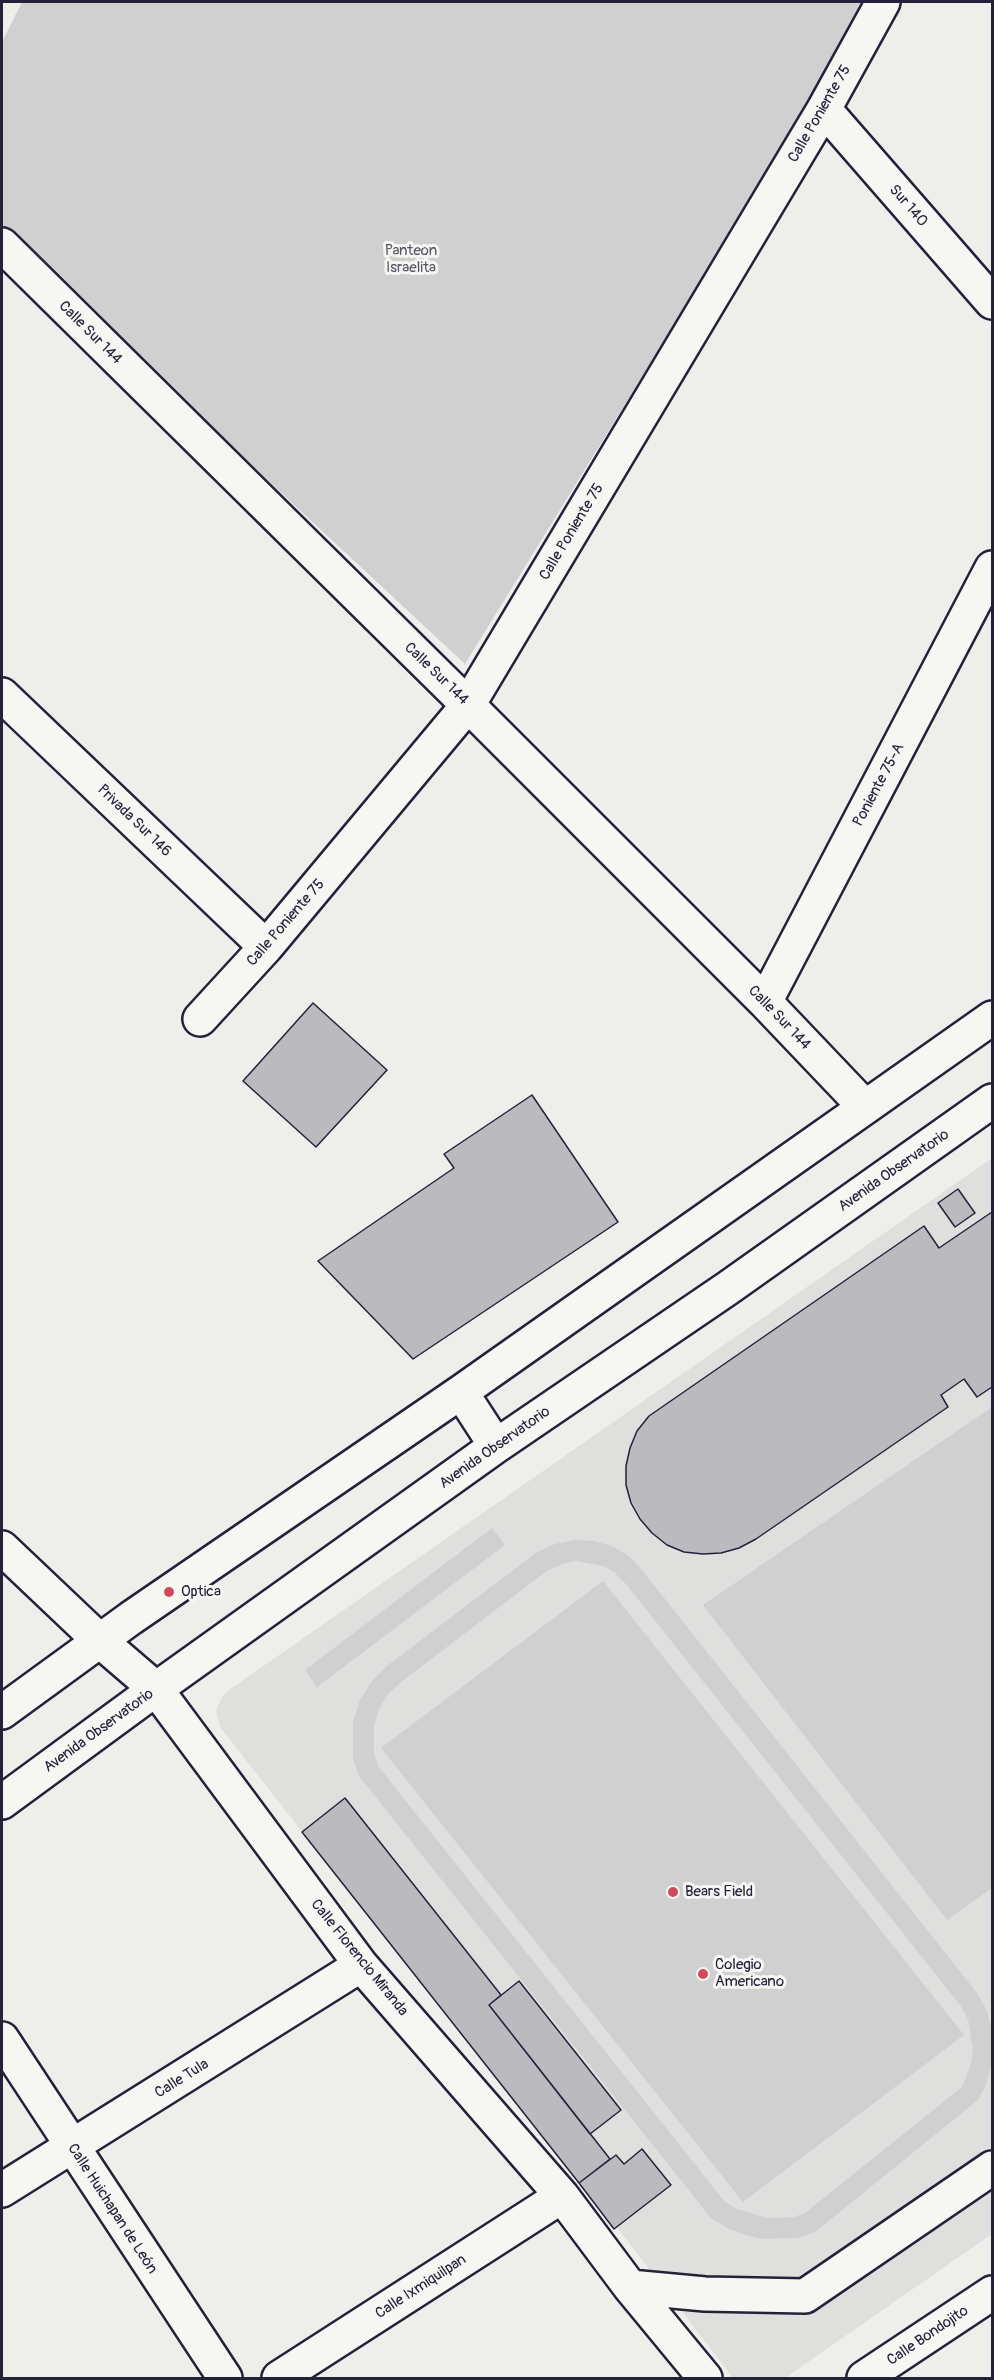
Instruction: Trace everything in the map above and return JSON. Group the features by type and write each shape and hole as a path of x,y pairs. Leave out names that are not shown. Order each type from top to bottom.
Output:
{"street":[{"name":"Calle Poniente 75","path":"200,1019 266,947 468,705 824,109 883,2"},
{"name":"Sur 140","path":"824,109 993,302"},
{"name":"Calle Sur 144","path":"2,245 468,705 765,1002 865,1107"},
{"name":"Poniente 75-A","path":"765,1002 993,568"},
{"name":"Privada Sur 146","path":"2,695 266,947"},
{"path":"2,1712 99,1641 461,1392 993,1018"},
{"name":"Avenida Observatorio","path":"2,1802 496,1446 728,1288 993,1101"},
{"path":"461,1392 496,1446"},
{"name":"Calle Florencio Miranda","path":"2,1548 99,1641 156,1689 361,1965 562,2196 630,2287 705,2379"},
{"name":"Calle Tula","path":"2,2190 361,1965"},
{"name":"Calle Huichapan de León","path":"2,2039 225,2379"},
{"path":"630,2287 705,2294 805,2296 993,2168"},
{"name":"Calle Ixmiquilpan","path":"279,2379 562,2196"},
{"name":"Calle Bondojito","path":"864,2379 993,2293"}],"shaded area":[{"name":"Colegio Americano","path":"992,1158 992,2234 785,2378 733,2378 613,2222 610,2224 220,1727 216,1711 222,1697 229,1690"}],"green space":[{"name":"Panteon Israelita","path":"22,2 866,2 717,255 465,664 2,233 2,42"},
{"path":"992,1407 992,1888 947,1920 703,1605"},
{"path":"492,1528 505,1545 317,1687 305,1670"},
{"path":"574,1540 594,1541 612,1546 629,1556 642,1570 977,1993 987,2011 992,2030 992,2063 986,2085 978,2100 815,2232 798,2238 764,2239 727,2228 711,2218 359,1776 353,1758 353,1722 360,1700 372,1681 387,1666 537,1552 555,1544","holes":["576,1561 604,1566 626,1584 960,2005 968,2019 973,2051 971,2064 962,2087 805,2213 794,2217 767,2218 737,2209 725,2202 378,1766 374,1753 374,1726 379,1709 388,1694 401,1682 548,1570"]},
{"name":"Bears Field","path":"603,1581 964,2035 743,2202 381,1748"}],"building":[{"path":"313,1003 387,1070 316,1147 243,1081"},
{"path":"532,1095 618,1222 413,1359 318,1261 454,1168 444,1154"},
{"path":"958,1189 975,1213 955,1227 938,1203"},
{"path":"992,1212 992,1387 977,1397 964,1379 941,1395 948,1407 756,1539 739,1548 721,1553 684,1552 667,1545 652,1533 640,1519 631,1503 626,1485 626,1466 630,1448 637,1431 649,1416 924,1226 939,1248"},
{"path":"345,1798 501,1995 489,2005 610,2159 579,2183 302,1832"},
{"path":"519,1981 621,2110 590,2134 489,2005"},
{"path":"642,2149 671,2185 614,2229 579,2183 616,2155 624,2164"}],"place":[{"name":"Optica","path":"169,1592"},
{"name":"Bears Field","path":"673,1892"},
{"name":"Colegio Americano","path":"703,1974"}]}
